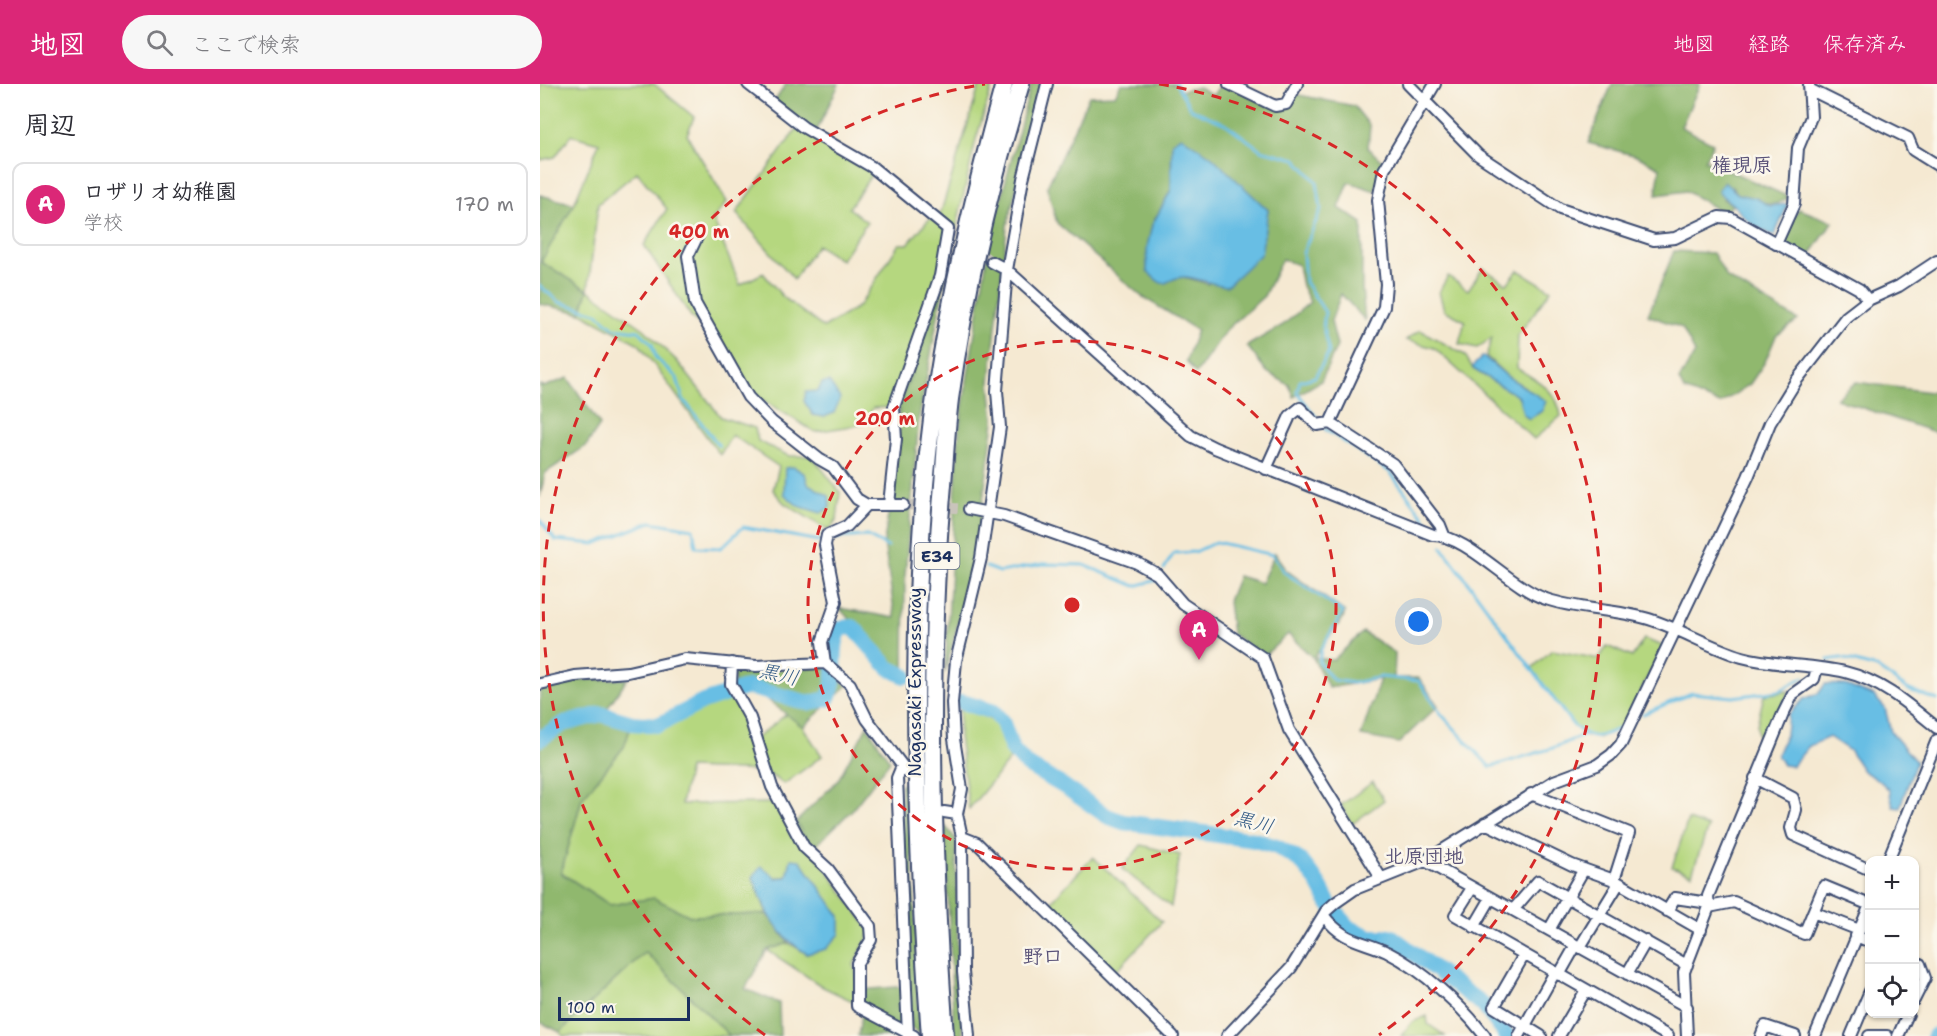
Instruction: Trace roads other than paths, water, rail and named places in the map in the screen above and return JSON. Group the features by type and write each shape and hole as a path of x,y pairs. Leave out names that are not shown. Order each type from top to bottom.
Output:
{"highway":[{"name":"Nagasaki Expressway","path":"930,1036 917,744 920,580 930,449 936,391 957,272 979,172 1004,84"},
{"name":"Nagasaki Expressway","path":"945,1036 932,745 935,581 950,401 970,278 997,163 1021,84"}],"street":[{"path":"748,84 803,128 872,167 948,229 939,276 894,407 896,438 889,504"},
{"path":"969,1036 963,972 962,837 957,814 962,789 954,739 952,703 956,661 981,558 1000,427 998,391 1007,270 1023,179 1047,84"},
{"path":"1229,84 1275,106 1286,104 1297,84"},
{"path":"1408,84 1478,155 1560,209 1653,240 1675,238 1719,217 1731,218 1858,290 1868,300"},
{"path":"1330,423 1365,353 1384,307 1386,284 1378,200 1383,170 1435,84"},
{"path":"1776,244 1794,204 1798,148 1811,117 1810,87 1908,138 1913,150 1937,165"},
{"path":"698,235 688,256 695,303 747,398 772,422 819,459 833,467 857,499 867,505 903,505"},
{"path":"1227,1036 1291,968 1325,914 1335,903 1355,889 1425,861 1531,794 1554,781 1597,765 1611,755 1620,744 1676,631 1752,468 1770,423 1823,343 1846,317 1868,300 1899,286 1937,261"},
{"path":"992,262 1007,270 1191,436 1433,535 1444,535 1480,556 1523,588 1546,599 1645,618 1742,657 1845,672 1875,683 1898,696 1937,728"},
{"path":"1266,468 1290,416 1300,408 1317,425 1330,423 1393,464 1440,525 1444,535"},
{"path":"867,505 846,526 827,535 825,545 836,602 822,642 833,669 850,684 867,719 904,769 897,778 910,1035"},
{"path":"969,509 1004,516 1126,559 1157,574 1183,604 1263,658 1289,730 1382,878"},
{"path":"540,684 575,676 628,672 685,659 756,666 833,669"},
{"path":"732,663 731,684 736,697 750,718 772,787 804,847 828,869 870,926 871,940 857,963 857,1006 910,1035"},
{"path":"1687,1036 1684,972 1709,905 1708,896 1755,778 1793,694 1814,679 1817,668"},
{"path":"1890,856 1937,740"},
{"path":"1755,778 1793,798 1796,810 1791,828 1793,835 1865,868"},
{"path":"1519,1036 1557,973 1599,915 1617,881 1629,833 1531,794"},
{"path":"944,812 957,814"},
{"path":"1485,823 1584,869 1617,881 1701,930"},
{"path":"962,837 977,843 1173,1036"},
{"path":"1425,861 1687,1007"},
{"path":"1549,930 1584,869"},
{"path":"1513,910 1538,881 1687,965"},
{"path":"1667,911 1675,898 1709,905 1734,902 1804,934 1824,886 1865,903"},
{"path":"1472,888 1455,915 1668,1036"},
{"path":"1474,927 1491,898"},
{"path":"1815,1036 1867,910"},
{"path":"1813,912 1858,933 1865,939"},
{"path":"1325,914 1353,941 1387,952 1444,991 1485,1036"},
{"path":"1627,974 1646,941"},
{"path":"1524,955 1494,1007 1541,1036"},
{"path":"1919,964 1925,978 1919,990"},
{"path":"1559,1036 1586,990"},
{"path":"1851,1036 1865,1001"},
{"path":"1898,1036 1906,1018"},
{"path":"1761,1036 1765,1026 1794,1036"},
{"path":"1869,1036 1887,1036"}],"water":[{"path":"1181,136 1211,156 1268,210 1261,254 1227,286 1184,277 1163,283 1147,271 1147,247 1152,225 1171,190 1172,142"},
{"path":"1724,182 1738,194 1756,198 1770,206 1788,204 1774,236 1752,224 1722,195 1718,190"},
{"path":"1483,356 1508,377 1546,401 1542,411 1529,419 1523,414 1519,397 1473,369 1473,366"},
{"path":"829,382 840,398 834,413 824,417 813,415 804,401 806,392 818,391 822,383"},
{"path":"794,467 805,474 808,484 829,496 830,507 821,513 798,506 784,494 785,468"},
{"path":"1825,684 1845,685 1874,696 1885,708 1891,732 1916,762 1900,807 1893,806 1889,790 1880,781 1863,771 1850,751 1829,737 1809,746 1792,766 1783,765 1777,755 1786,734 1788,715 1804,699 1819,693"},
{"path":"791,859 800,860 840,916 840,934 826,949 807,954 796,946 779,930 758,890 753,877 761,866 776,878 787,877"}],"waterway":[{"path":"1176,84 1191,109 1226,124 1261,150 1296,159 1317,182 1321,209 1303,253 1305,282 1325,312 1323,328 1329,352 1315,377 1300,381 1297,392 1316,417"},
{"path":"540,286 559,302 597,313 614,328 639,331 652,344 656,358 677,378 683,399 719,446"},
{"path":"1325,429 1390,472 1432,528"},
{"path":"540,520 555,540 595,544 651,522 693,529 696,547 721,548 743,527 820,541"},
{"path":"835,538 867,536 888,547"},
{"path":"1164,569 1174,553 1195,552 1216,542 1273,555 1284,572 1343,612 1321,649 1319,662 1333,680 1353,683 1381,677 1419,681 1441,714 1490,767 1553,748 1584,735"},
{"path":"1442,547 1573,725 1592,736 1602,736 1622,727"},
{"path":"986,567 1000,572 1043,564 1084,565 1135,586 1157,580"},
{"name":"黒川","path":"540,739 563,724 601,714 632,723 658,725 703,702 748,687 809,703 827,699 833,682 835,645 841,628 853,627 889,668 905,676"},
{"path":"1828,660 1841,658 1877,668 1909,690 1937,700"},
{"path":"1643,714 1692,693 1733,697 1779,691 1804,677"},
{"name":"黒川","path":"962,702 994,712 1003,723 1012,749 1027,765 1065,787 1107,816 1123,822 1255,840 1277,847 1301,861 1318,883 1329,904 1350,928 1370,937 1392,937 1483,1005 1507,1036"}],"tunnel":[{"path":"948,229 992,262"},
{"path":"903,505 969,509"}],"place":[{"name":"ロザリオ幼稚園","path":"1199,660"}],"district":[{"name":"権現原","path":"1742,165"},
{"name":"北原団地","path":"1424,856"},
{"name":"野口","path":"1043,956"}]}
